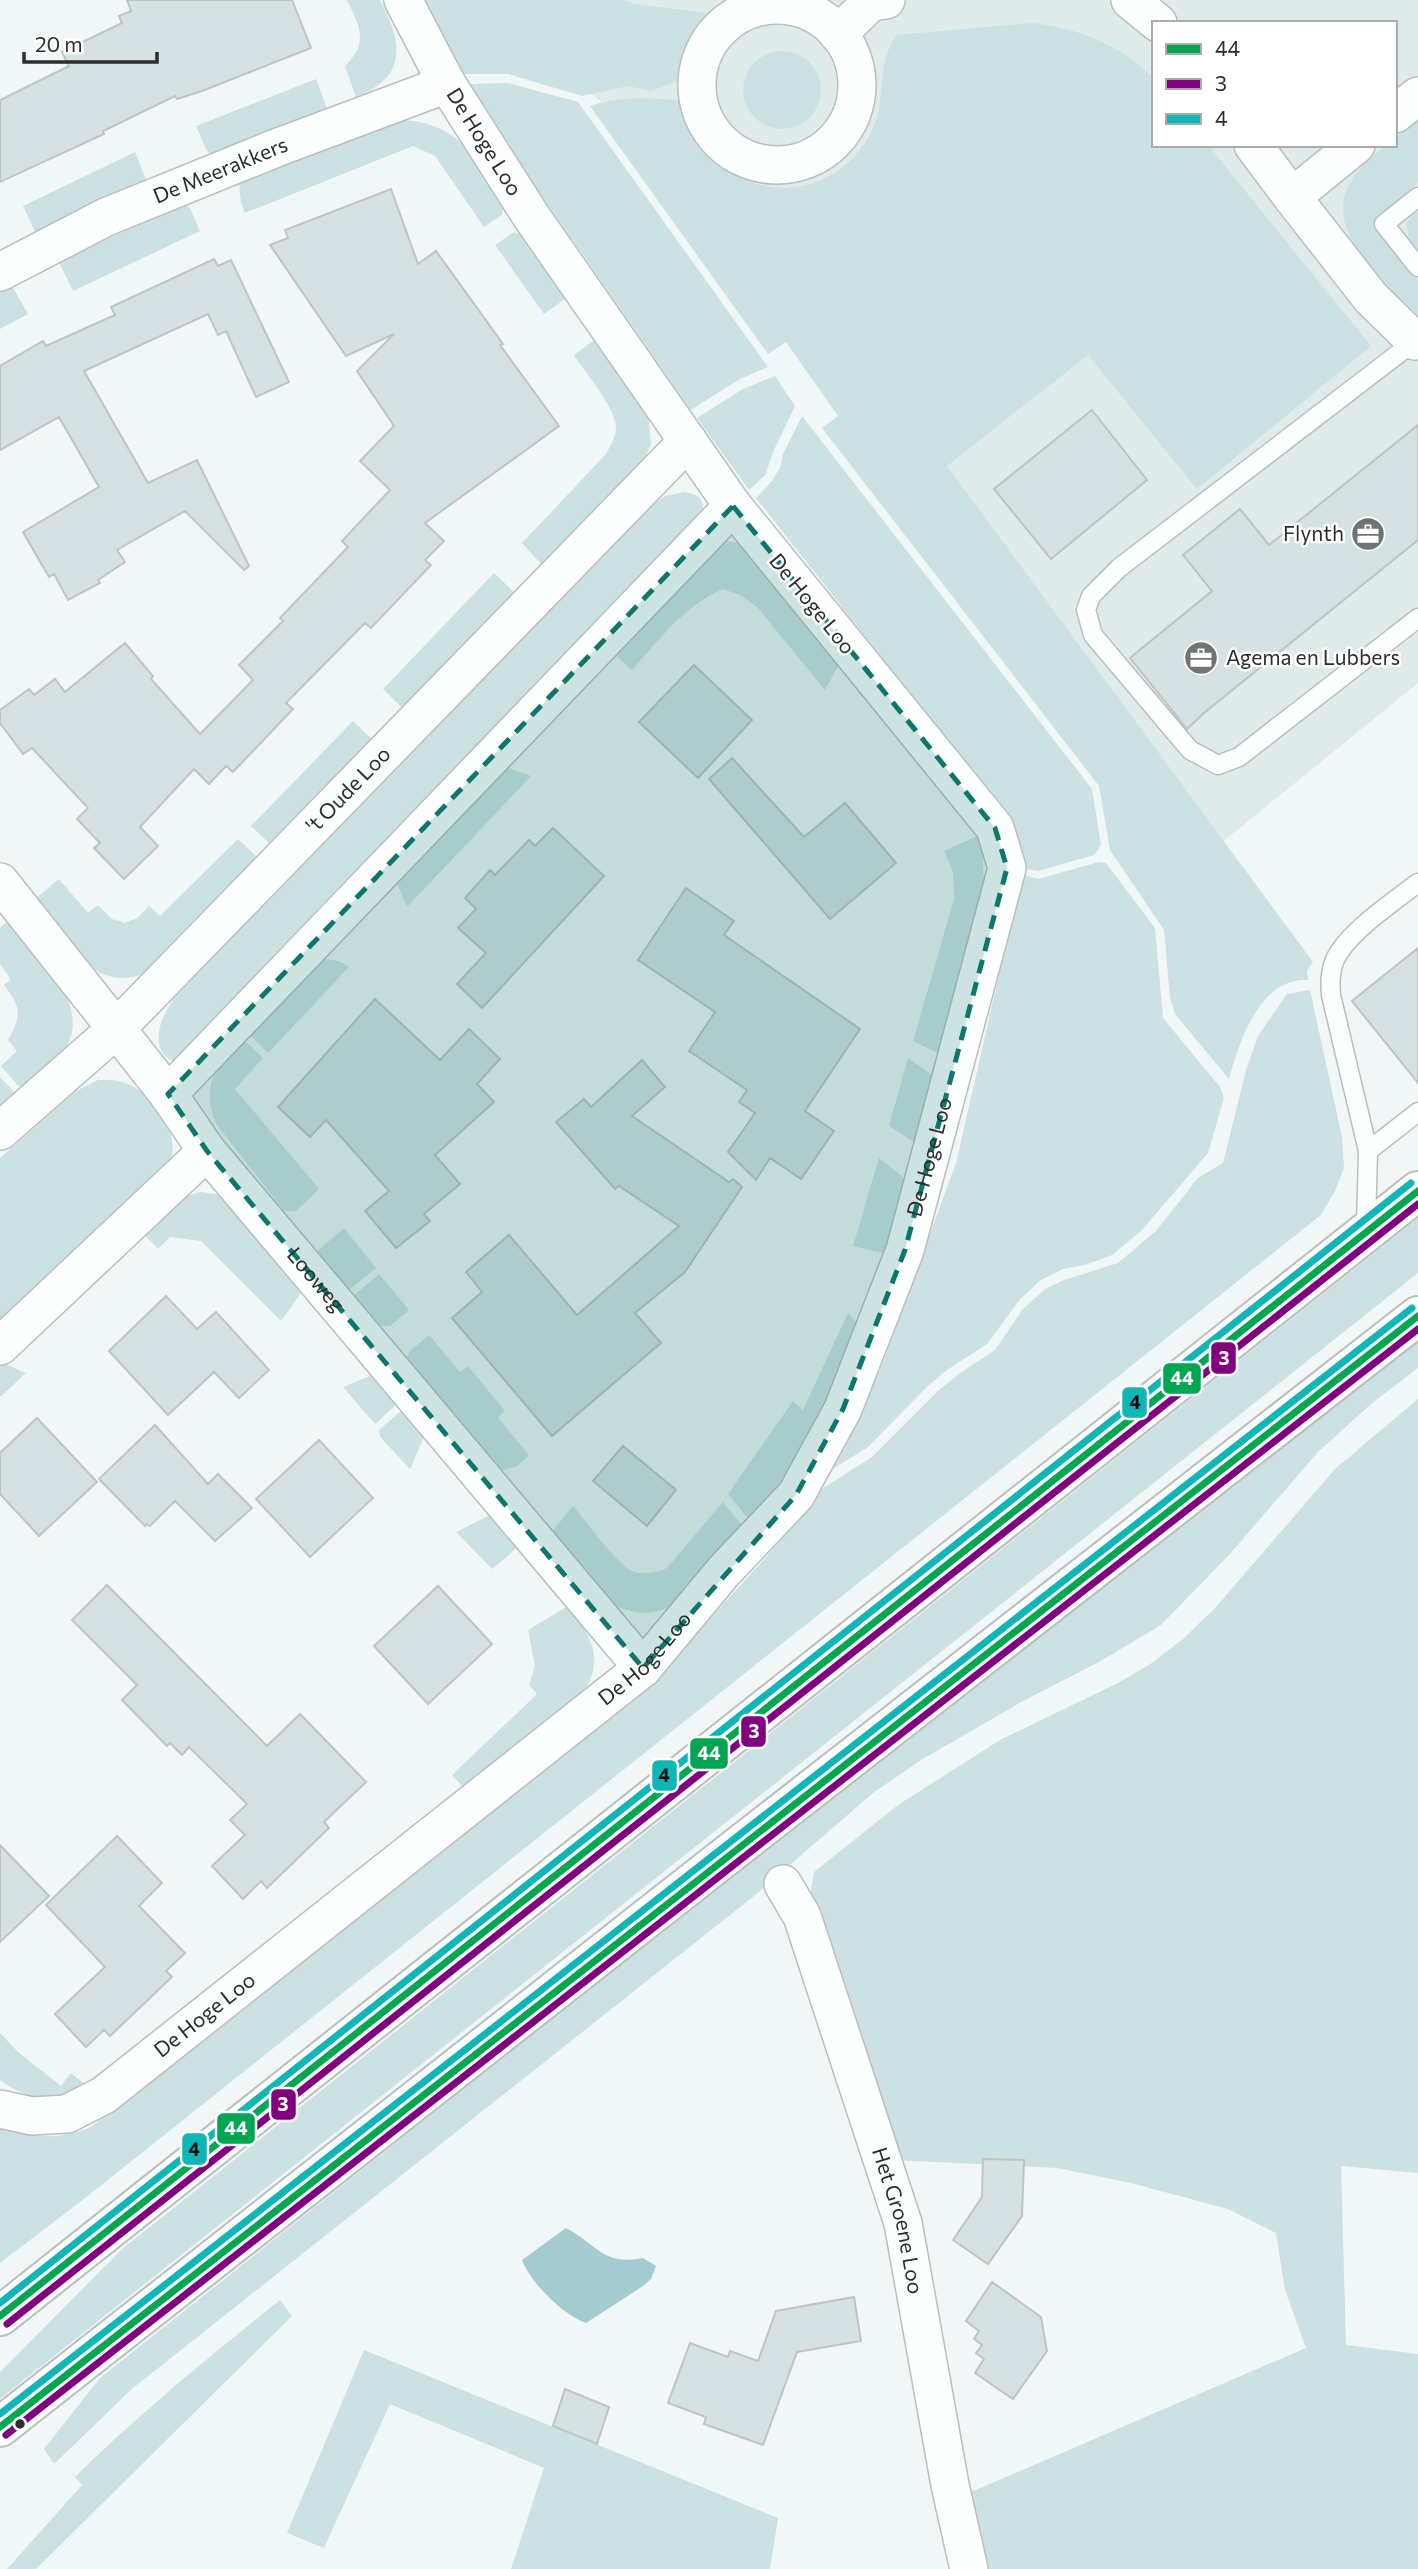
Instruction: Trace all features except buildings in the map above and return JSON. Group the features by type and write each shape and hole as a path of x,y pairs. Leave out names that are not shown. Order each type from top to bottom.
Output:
{"main road":[{"path":"0,2316 1418,1191"},
{"path":"0,2427 1418,1316"}],"street":[{"name":"De Hoge Loo","path":"16,2112 67,2114 104,2095 643,1668 724,1571 796,1495 843,1409 905,1251 1007,869 995,828 733,506 531,216 447,84 403,0"},
{"path":"838,34 871,2 886,0"},
{"path":"1130,0 1156,21"},
{"path":"770,3 798,6 824,18 838,34 850,49 858,76 853,114 838,138 821,153 795,164 765,165 739,156 714,136 700,111 696,88 700,59 712,35 746,9 770,3"},
{"name":"De Meerakkers","path":"0,272 106,217 276,148 447,84"},
{"path":"1397,112 1418,96"},
{"path":"1254,147 1371,298 1416,343"},
{"path":"1292,197 1354,147"},
{"name":"'t Oude Loo","path":"0,1131 116,1030 688,441"},
{"path":"168,1094 733,506"},
{"name":"Looweg","path":"0,882 168,1094 207,1151 643,1668"},
{"path":"0,1346 207,1151"},
{"name":"Het Groene Loo","path":"783,1884 802,1916 903,2223 950,2485 969,2569"}],"lane":[{"path":"1418,197 1384,225 1418,267"},
{"path":"1416,343 1119,568 1091,596 1086,610 1093,635 1190,750 1218,765 1240,757 1418,618"},
{"path":"1366,1233 1368,1151 1331,995 1330,980 1334,962 1343,944 1418,883"},
{"path":"1368,1151 1418,1112"}],"highlighted area":[{"path":"733,506 995,828 1007,868 905,1250 843,1409 796,1495 643,1668 207,1151 168,1094"}],"shaded area":[{"path":"347,0 380,0 396,44 393,68 385,79 373,89 356,97 345,66 357,50 360,34"},
{"path":"419,0 623,0 634,4 707,13 686,78 651,91 628,86 582,96 508,74 463,74"},
{"path":"474,0 1418,0 1418,683 1220,844 755,238 548,55"},
{"path":"1033,23 1083,34 1127,56 1152,77 1152,147 1210,147 1371,346 1197,489 1088,355 947,466 1313,962 1307,971 1308,980 1291,982 1277,989 1254,1015 1229,1079 1175,1014 1170,998 1164,930 1110,850 1099,786 822,428 838,416 786,342 768,354 590,106 625,99 685,101 697,138 712,157 731,173 764,186 786,188 806,185 826,178 843,167 858,152 870,134 878,113 887,55 896,35"},
{"path":"782,51 797,54 810,62 818,75 821,90 818,105 810,118 797,126 782,129 767,126 754,118 746,105 743,90 746,75 754,62 767,54"},
{"path":"316,79 327,109 212,155 207,151 196,126"},
{"path":"508,83 578,102 768,367 738,380 691,410 537,189 470,84"},
{"path":"404,120 441,129 466,148 506,207 502,215 484,227 435,156 413,146 245,213 239,182 388,123"},
{"path":"1418,120 1418,183 1382,214 1380,231 1418,280 1418,325 1352,242 1343,212 1344,199 1354,176 1384,147 1397,147 1397,136"},
{"path":"135,152 147,182 35,232 23,206"},
{"path":"184,205 190,208 200,231 73,291 58,260"},
{"path":"1418,210 1418,250 1409,239 1406,223"},
{"path":"523,231 568,297 544,314 495,245 514,232 519,234"},
{"path":"11,284 28,314 0,329 0,290"},
{"path":"597,338 648,413 651,444 642,465 543,566 522,543 606,454 615,435 615,420 611,411 574,355"},
{"path":"775,376 795,406 765,475 749,490 697,418 743,389"},
{"path":"802,416 1092,789 1101,845 1094,855 1038,871 1020,868 1001,809 756,498 780,468 783,454"},
{"path":"684,492 698,497 703,510 175,1062 166,1056 158,1040 159,1031 166,1011 177,995 648,508 665,496"},
{"path":"725,541 742,543 840,663 825,690 758,608 742,596 723,589 685,614 632,670 612,652"},
{"path":"494,573 516,594 404,710 383,689"},
{"path":"353,721 374,741 272,846 251,826"},
{"path":"502,766 531,776 407,907 395,879"},
{"path":"977,836 983,855 984,887 944,1056 913,1041 954,899 953,872 944,851"},
{"path":"238,839 259,859 151,971 143,974 119,978 97,971 90,966 36,898 59,879 88,913 98,905 112,919 125,923 137,918 149,906 160,916"},
{"path":"1099,862 1106,863 1155,928 1163,1018 1220,1087 1224,1098 1208,1153 1142,1230 1112,1255 1085,1265 1063,1269 1041,1280 1020,1299 987,1344 928,1386 867,1448 827,1472 846,1442 881,1368 956,1163 1020,874 1038,879"},
{"path":"9,919 58,980 72,1015 72,1032 61,1055 22,1090 1,1066 17,1051 8,1040 16,1024 18,1011 14,999 4,985 10,980 0,964 0,928"},
{"path":"319,958 339,961 349,967 268,1053 248,1033"},
{"path":"1310,990 1342,1137 1344,1168 1321,1215 0,2263 0,2123 23,2133 45,2136 67,2134 91,2127 601,1725 675,1657 777,1545 817,1492 872,1457 939,1390 995,1350 1023,1309 1045,1289 1064,1280 1118,1263 1156,1231 1198,1178 1223,1163 1246,1070 1258,1036 1287,994"},
{"path":"243,1039 263,1058 235,1089 319,1189 296,1211 284,1211 217,1125 212,1111 210,1088 213,1078 218,1068"},
{"path":"908,1058 938,1079 920,1146 889,1126"},
{"path":"0,1077 17,1095 0,1110"},
{"path":"98,1080 125,1083 136,1088 155,1105 169,1127 172,1139 170,1163 0,1326 0,1158 76,1091"},
{"path":"879,1158 909,1182 887,1254 853,1246"},
{"path":"200,1192 223,1195 303,1290 281,1321 201,1241 170,1237 158,1249 141,1231 177,1199"},
{"path":"1418,1218 1418,1273 0,2399 0,2372 122,2249"},
{"path":"344,1228 376,1268 348,1291 316,1252"},
{"path":"379,1274 409,1310 390,1326 378,1326 353,1296"},
{"path":"848,1313 860,1327 837,1378 799,1452 750,1521 728,1494 793,1401 803,1410"},
{"path":"1418,1330 1418,1368 1371,1404 1318,1452 1228,1556 1161,1625 921,1760 873,1793 754,1896 133,2388 54,2464 44,2449 100,2378"},
{"path":"429,1335 460,1372 468,1366 505,1411 498,1418 529,1455 517,1466 499,1471 406,1361 409,1352"},
{"path":"0,1362 26,1373 0,1397"},
{"path":"372,1375 397,1404 375,1424 343,1387"},
{"path":"1418,1399 1418,2173 1341,2166 1346,2345 1418,2354 1418,2569 982,2569 964,2495 1306,2348 1285,2290 1276,2233 1228,2209 1131,2183 1057,2168 893,2160 810,1895 814,1872 898,1805 1000,1740 1118,1683 1149,1665 1183,1639 1215,1608 1335,1469"},
{"path":"402,1410 424,1437 410,1469 380,1437 379,1430"},
{"path":"723,1502 744,1528 685,1594 656,1612 645,1613 616,1606 551,1533 573,1506 627,1568 637,1573 656,1572 667,1568"},
{"path":"490,1515 518,1547 492,1569 456,1532"},
{"path":"568,1606 584,1628 593,1649 593,1671 589,1683 581,1696 464,1788 452,1775 537,1694 529,1685 535,1665 528,1630"},
{"path":"0,2033 18,2052 61,2086 71,2073 87,2086 66,2098 54,2100 32,2097 10,2087 0,2080"},
{"path":"280,2300 292,2316 36,2569 7,2569 82,2485 75,2477 150,2408"},
{"path":"364,2350 778,2518 770,2569 511,2569 544,2468 390,2404 324,2548 287,2533"}],"water":[{"path":"566,2228 609,2257 630,2260 643,2258 656,2266 651,2279 586,2323 577,2319 558,2306 540,2288 522,2260"}],"transit line":[{"name":"4","path":"0,2303 1411,1183"},
{"name":"44","path":"0,2316 1418,1191"},
{"name":"3","path":"7,2324 1418,1204"},
{"name":"4","path":"0,2414 1412,1308"},
{"name":"44","path":"0,2427 1418,1316"},
{"name":"3","path":"6,2435 1418,1329"}],"place":[{"name":"Flynth","path":"1368,534"},
{"name":"Agema en Lubbers","path":"1201,658"}]}
